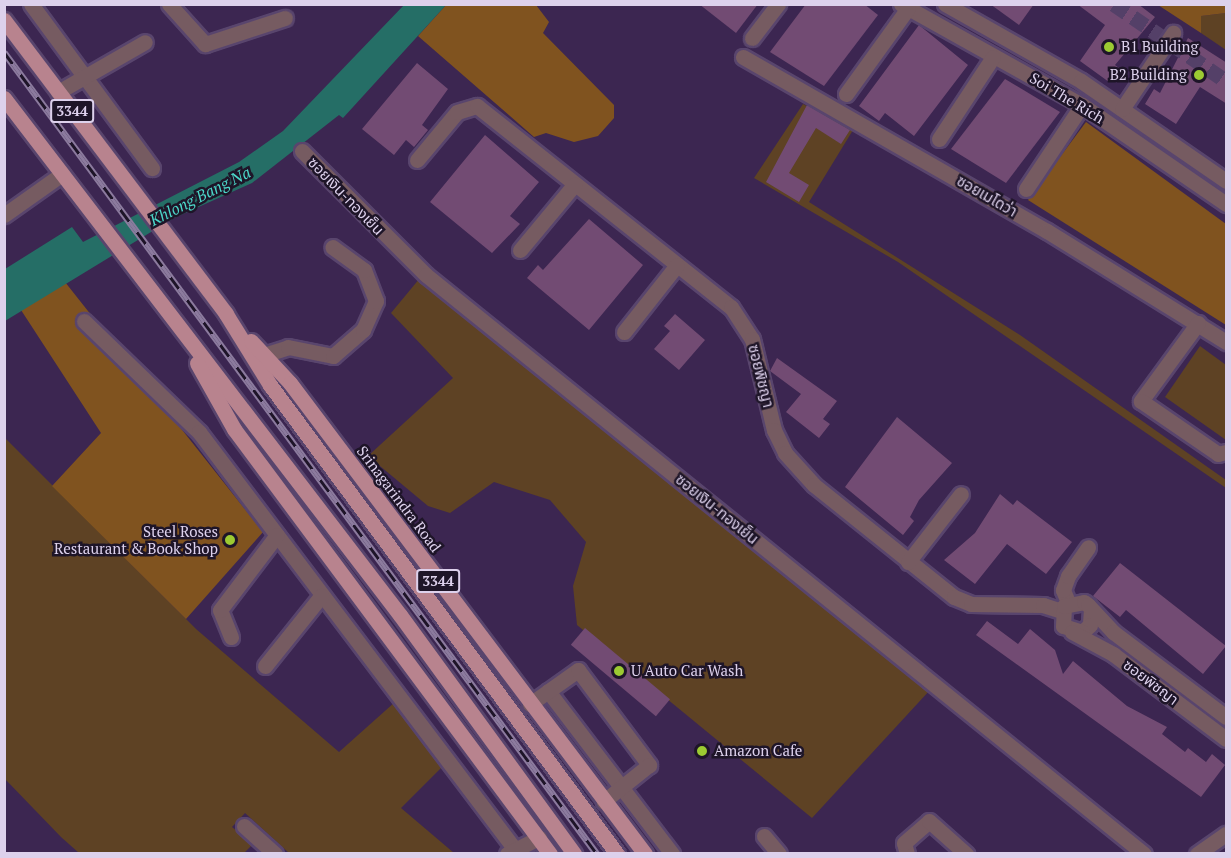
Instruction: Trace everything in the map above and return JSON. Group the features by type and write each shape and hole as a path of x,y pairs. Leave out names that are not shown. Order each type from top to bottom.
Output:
{"main road":[{"name":"Srinagarindra Road","path":"4,20 226,314 270,385 617,854"},
{"name":"3344","path":"4,98 185,339 235,396 400,615 574,854"},
{"name":"Srinagarindra Road","path":"226,314 264,355 633,842 645,854"},
{"name":"3344","path":"185,339 234,429 550,854"}],"street":[{"path":"31,4 84,80 152,168"},
{"path":"169,4 205,44 285,18"},
{"path":"752,38 778,4"},
{"path":"945,4 1122,109 1227,181"},
{"path":"846,94 905,6"},
{"name":"Soi The Rich","path":"905,6 1082,105 1227,204"},
{"path":"1122,109 1173,33"},
{"path":"58,92 84,80 145,42"},
{"name":"ซอยเมโดว่า","path":"743,57 1227,342"},
{"path":"939,139 993,57"},
{"path":"1026,189 1082,105"},
{"name":"ซอยพิชญา","path":"417,160 457,112 477,106 574,185 717,295 746,327 785,453 814,485 908,562 971,604 1064,607 1084,602 1113,632 1227,717"},
{"name":"ซอยเงิน-ทองเย็น","path":"302,151 426,275 1144,854"},
{"path":"4,215 62,174"},
{"path":"520,250 574,185"},
{"path":"264,355 288,347 333,356 363,330 376,301 364,270 332,247"},
{"path":"624,332 677,266"},
{"path":"84,321 200,432 511,851 539,838"},
{"path":"1198,323 1141,401 1218,454 1227,452"},
{"path":"908,562 961,494"},
{"path":"231,637 220,610 277,535"},
{"path":"1088,547 1068,576 1063,590 1063,626 1072,632 1090,625 1091,609"},
{"path":"265,666 321,596"},
{"name":"ซอยพิชญา","path":"1072,632 1104,647 1227,739"},
{"path":"530,704 578,670 649,765 604,801"},
{"path":"549,691 650,829 672,854"},
{"path":"907,854 904,843 929,821 966,854"},
{"path":"244,825 275,854"},
{"path":"633,842 650,829"},
{"path":"764,836 779,854"},
{"path":"1197,854 1223,842"}],"shaded area":[{"path":"446,5 536,5 549,22 543,33 614,105 614,118 598,136 574,142 546,133 534,137 418,36"},
{"path":"1158,5 1226,5 1226,13 1201,16 1201,33"},
{"path":"1226,13 1226,50 1201,33 1201,16"},
{"path":"803,104 853,130 809,202 1020,335 1226,480 1226,488 898,262 754,178"},
{"path":"1086,122 1226,224 1226,325 1028,200"},
{"path":"420,278 930,690 812,818 577,625 573,586 586,542 550,500 494,482 450,513 428,506 368,456 453,378 391,313"},
{"path":"65,282 263,532 186,619 52,486 101,433 21,310"},
{"path":"1200,346 1226,365 1226,440 1165,397"},
{"path":"4,437 196,629 339,752 395,702 444,765 401,808 454,853 289,853 245,813 232,827 253,844 244,853 79,853 61,837 5,779"}],"water":[{"name":"Khlong Bang Na","path":"404,5 446,5 343,118 339,115 252,183 174,218 5,321 5,269 72,227 83,242 239,162 283,131"}],"building":[{"path":"699,4 758,4 736,33"},
{"path":"806,4 864,4 878,15 824,86 770,52"},
{"path":"990,4 1034,4 1019,25"},
{"name":"B1 Building","path":"1077,4 1138,4 1155,17 1115,65 1119,68 1109,82 1080,61 1105,25"},
{"path":"919,25 968,65 914,136 885,113 879,121 859,106"},
{"name":"B2 Building","path":"1188,38 1227,63 1227,104 1200,87 1176,124 1145,104 1154,89 1160,93"},
{"path":"417,63 448,89 422,125 428,130 414,147 406,140 394,155 362,129"},
{"path":"1005,79 1060,112 1006,183 951,149"},
{"path":"807,105 850,130 841,144 816,128 789,173 809,185 799,202 766,182"},
{"path":"485,135 539,182 510,216 520,224 492,253 430,202"},
{"path":"589,219 643,265 589,330 527,278 538,265 543,270"},
{"path":"675,314 705,340 679,370 654,349 670,331 664,326"},
{"path":"777,358 837,401 823,419 830,424 819,438 786,412 801,394 770,371"},
{"path":"897,417 952,463 919,500 910,517 914,521 903,535 845,487"},
{"path":"1000,494 1013,505 1017,500 1072,542 1046,574 1007,544 975,584 944,560 975,533"},
{"path":"1120,563 1226,646 1203,674 1126,610 1120,617 1093,596"},
{"path":"987,621 1018,644 1030,629 1055,650 1063,674 1073,661 1127,706 1167,727 1162,734 1185,752 1188,748 1206,762 1212,754 1225,765 1201,797 976,635"},
{"name":"U Auto Car Wash","path":"585,628 670,699 656,716 571,645"}],"tunnel":[{"path":"1114,4 1226,81"}],"railway":[{"path":"4,52 597,854"}],"place":[{"name":"B1 Building","path":"1109,47"},
{"name":"B2 Building","path":"1199,75"},
{"name":"Steel Roses Restaurant & Book Shop","path":"230,540"},
{"name":"U Auto Car Wash","path":"619,671"},
{"name":"Amazon Cafe","path":"702,751"}]}
